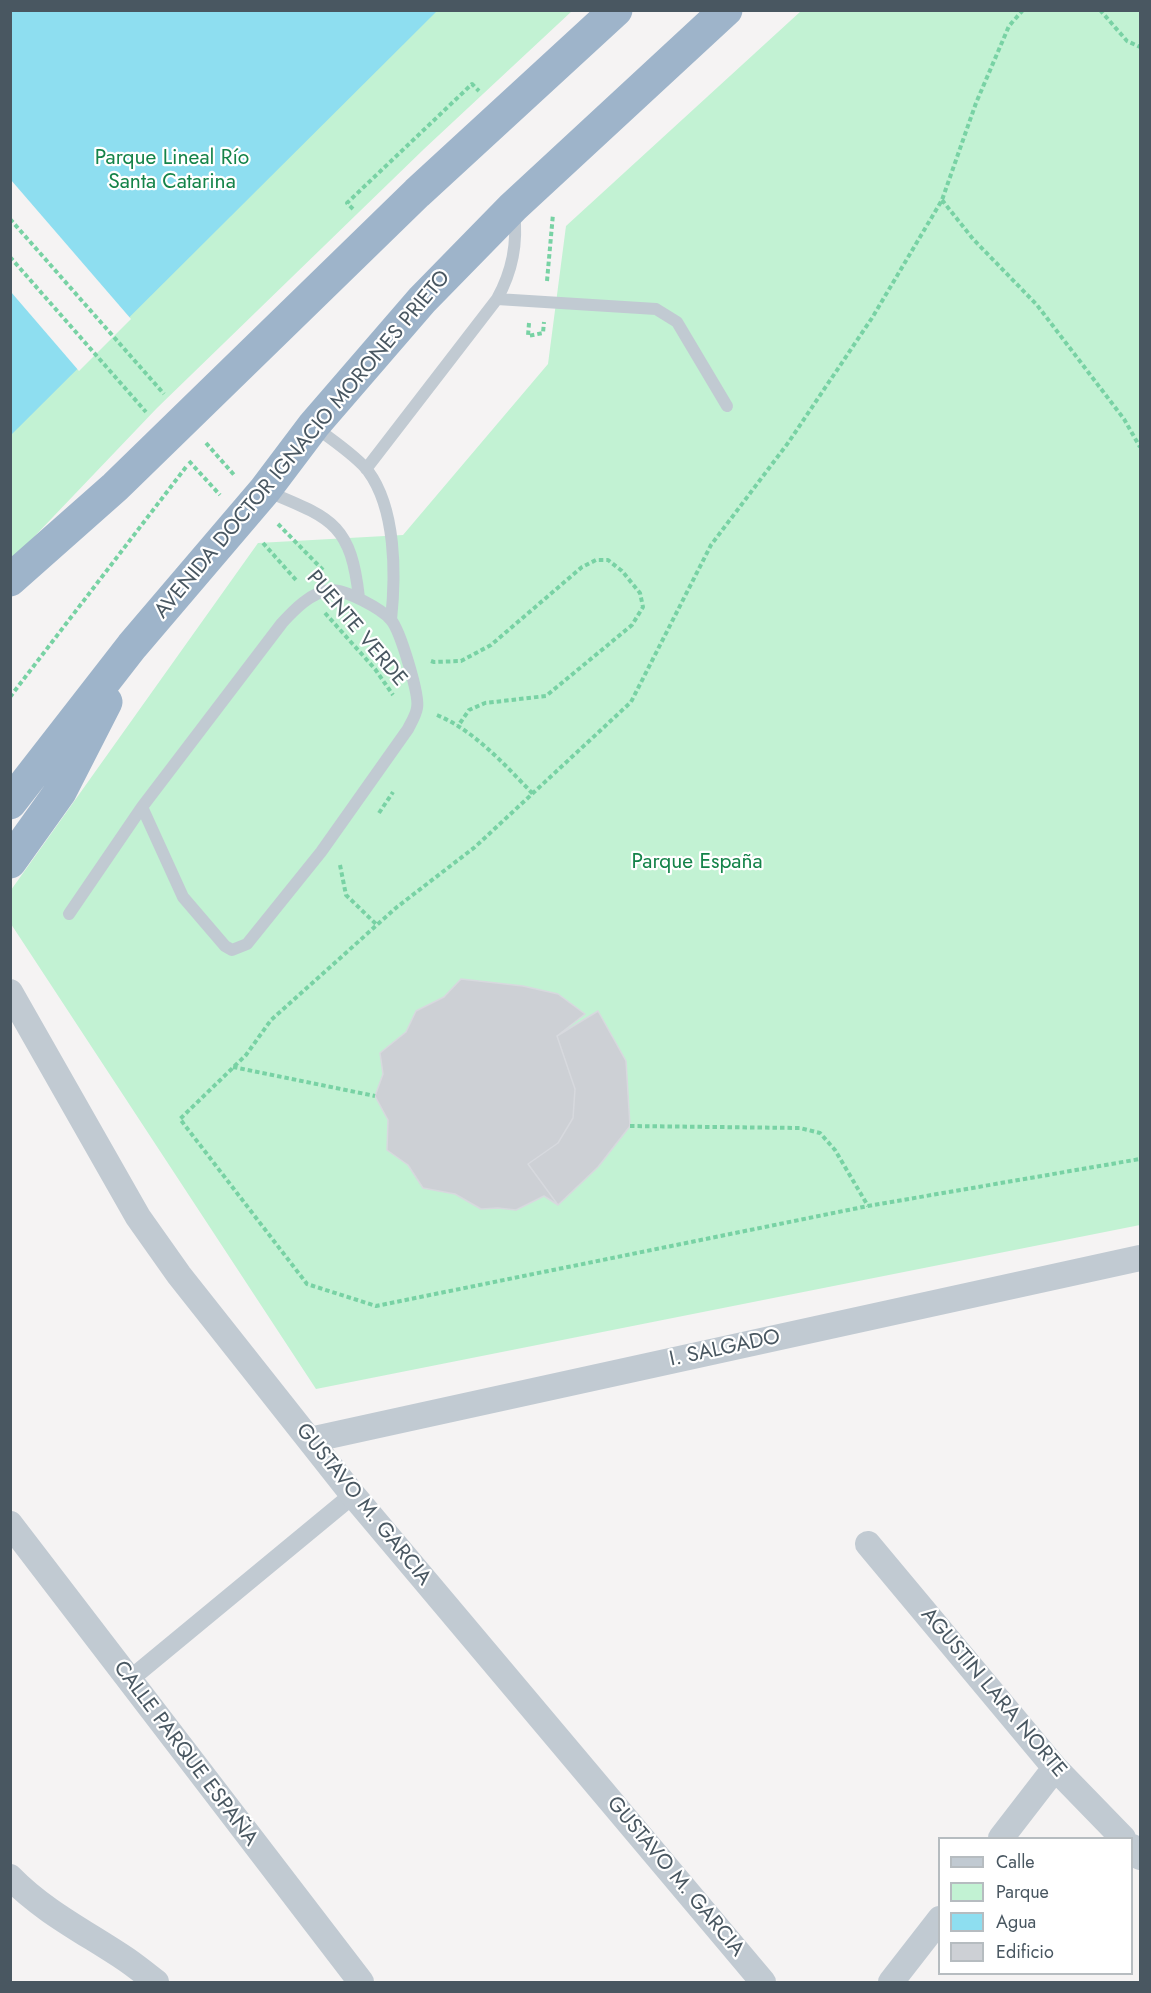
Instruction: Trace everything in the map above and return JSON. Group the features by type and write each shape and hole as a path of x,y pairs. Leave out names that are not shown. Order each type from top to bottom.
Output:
{"highway":[{"path":"10,580 115,487 417,193 616,10"},
{"name":"AVENIDA DOCTOR IGNACIO MORONES PRIETO","path":"10,803 132,646 265,490 314,425 422,300 513,207 726,10"},
{"path":"10,861 60,792 94,728 132,646"}],"street":[{"name":"GUSTAVO M. GARCIA","path":"11,996 138,1217 179,1275 353,1495 763,1983"},
{"name":"I. SALGADO","path":"310,1440 1140,1258"},
{"path":"129,1680 353,1495"},
{"name":"CALLE PARQUE ESPAÑA","path":"10,1524 360,1983"},
{"name":"AGUSTIN LARA NORTE","path":"868,1544 1055,1768 1121,1837"},
{"path":"1003,1837 1055,1768"},
{"path":"10,1877 21,1889 72,1926 127,1960 156,1983"},
{"path":"891,1983 938,1920"}],"lane":[{"path":"366,469 498,299 508,280 515,249 516,230 513,207"},
{"path":"498,299 656,309 677,322 727,406"},
{"path":"314,425 366,469 378,487 385,507 395,584 391,620"},
{"path":"265,490 320,515 337,528 356,568 359,598"},
{"path":"69,914 141,807 282,623 296,608 328,590 342,590 359,598 391,620 402,642 418,707 408,729 392,753 321,852 247,944 232,950 225,946 183,897 141,807"}],"path":[{"path":"1023,10 1009,26 976,103 942,200 872,318 788,443 711,545 631,702 475,847 415,891 271,1020 246,1055 180,1119 307,1284 376,1306 868,1206 1140,1159"},
{"path":"1100,10 1127,41 1140,47"},
{"path":"942,200 973,239 1037,305 1124,419 1140,447"},
{"path":"10,257 151,417"},
{"path":"182,453 221,496"},
{"path":"10,697 190,462"},
{"name":"PUENTE VERDE","path":"259,539 298,583"},
{"name":"PUENTE VERDE","path":"321,609 375,669 399,704"},
{"path":"418,707 452,721 500,759 533,794"},
{"path":"375,818 395,788"},
{"path":"346,856 339,866 346,895 377,925"},
{"path":"233,1067 375,1096"},
{"path":"630,1126 800,1128 820,1133 835,1150 868,1206"}],"green space":[{"name":"Parque Lineal Río Santa Catarina","path":"11,11 572,11 424,149 157,408 11,561"},
{"name":"Parque España","path":"801,11 1140,11 1140,1225 316,1389 11,924 11,890 258,543 403,535 548,364 566,226"}],"water":[{"path":"11,11 437,11 11,435"}],"pier":[{"path":"11,180 131,319 79,371 11,292"}],"building":[{"path":"461,979 523,986 558,994 585,1014 557,1036 575,1089 573,1118 558,1143 528,1164 558,1205 544,1196 516,1210 481,1209 455,1194 423,1188 408,1165 387,1150 388,1120 375,1096 383,1074 380,1053 406,1032 416,1011 444,997"},
{"path":"598,1011 626,1061 630,1126 598,1167 558,1205 528,1164 558,1143 573,1118 575,1089 557,1036"}]}
